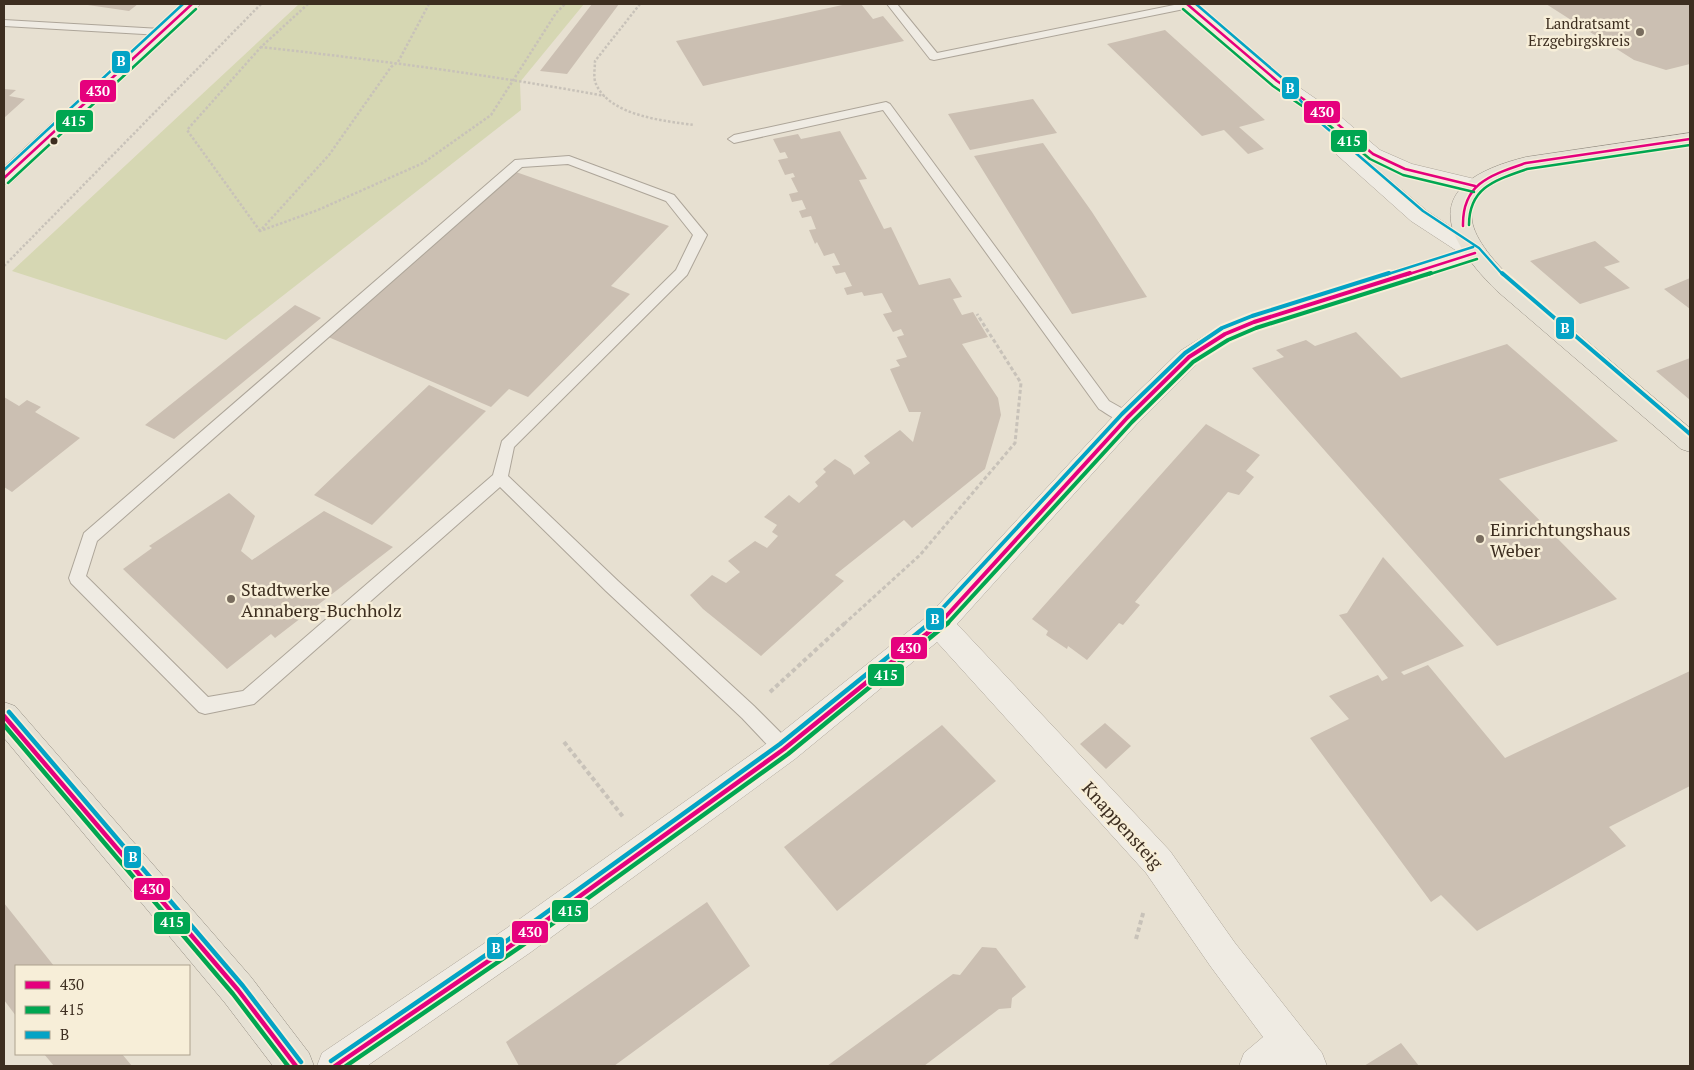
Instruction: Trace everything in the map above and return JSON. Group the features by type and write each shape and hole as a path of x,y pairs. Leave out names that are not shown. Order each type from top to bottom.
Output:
{"main road":[{"path":"1690,139 1526,163 1502,171 1475,186 1466,197 1460,210 1465,235 1475,253 1494,274 1690,442"},
{"path":"4,716 238,990 296,1066"}],"street":[{"path":"4,178 192,4"},
{"path":"1188,4 1277,82 1328,116 1373,154 1405,169 1475,186"},
{"path":"1277,82 1311,122 1419,216 1475,253"},
{"path":"335,1066 519,940 784,749 939,624 1127,418 1189,357 1226,334 1254,322 1475,253"},
{"name":"Knappensteig","path":"939,624 1158,862 1223,955 1299,1053 1257,1066"}],"lane":[{"path":"892,4 934,57 1188,4"},
{"path":"4,24 161,32"},
{"path":"734,139 886,106 1104,405 1127,418"},
{"path":"569,160 670,198 700,235 682,272 506,445 500,478 248,698 205,706 77,578 90,538 519,163 569,160"},
{"path":"500,478 748,712 784,749"}],"path":[{"path":"4,266 261,4"},
{"path":"260,231 187,130 262,47 308,4"},
{"path":"260,231 329,155 391,67 398,62 429,4"},
{"path":"260,231 318,210 423,163 491,115 556,13 565,4"},
{"path":"640,4 595,61 596,84 605,96 620,107 658,120 694,125"},
{"path":"262,47 398,62 514,79 605,96"},
{"path":"748,712 920,555 1015,443 1021,383 977,314"},
{"path":"564,742 648,848"}],"green space":[{"path":"299,4 584,4 520,82 521,110 226,340 12,271"}],"building":[{"path":"81,4 138,4 129,11"},
{"path":"592,4 619,4 567,74 540,71"},
{"path":"847,4 861,4 873,19 883,16 904,41 703,86 676,41"},
{"name":"Landratsamt Erzgebirgskreis","path":"1546,4 1690,4 1690,64 1666,70 1634,60"},
{"path":"1165,30 1265,120 1239,127 1264,149 1248,154 1224,130 1202,136 1107,44"},
{"path":"4,89 16,90 9,96 25,99 4,118"},
{"path":"1033,99 1057,133 970,150 948,114"},
{"path":"840,131 867,179 859,180 884,229 891,227 919,285 950,278 962,297 953,299 962,315 973,312 988,337 962,344 998,398 1001,415 985,469 912,528 904,520 835,575 844,581 761,656 703,609 690,595 712,575 726,583 740,572 728,561 755,541 767,548 778,536 772,532 777,525 764,517 789,495 799,503 818,486 815,482 826,472 823,469 835,459 851,469 854,475 870,463 864,456 900,430 913,442 921,412 909,412 890,369 900,366 896,360 907,357 897,337 904,335 901,329 893,332 883,314 892,312 882,293 864,296 862,292 847,295 844,288 852,286 845,272 836,274 832,266 840,265 834,253 824,256 817,242 815,244 809,230 816,229 811,216 802,218 799,211 806,209 802,200 792,202 789,194 798,192 791,178 795,177 793,173 785,175 778,160 788,158 785,152 780,153 773,139 798,134 801,139"},
{"path":"1043,143 1092,212 1147,297 1072,314 974,156"},
{"path":"516,172 669,226 611,286 630,294 528,397 509,389 491,407 326,336"},
{"path":"1595,241 1620,262 1604,267 1630,288 1580,304 1530,261"},
{"path":"1690,278 1690,309 1664,289"},
{"path":"295,305 321,318 174,439 145,425"},
{"name":"Einrichtungshaus Weber","path":"1356,332 1401,378 1507,344 1618,441 1499,479 1617,599 1497,646 1252,368 1284,357 1276,350 1306,340 1315,346"},
{"path":"1690,358 1690,400 1656,371"},
{"path":"429,385 486,411 372,525 314,495"},
{"path":"4,397 19,406 27,400 41,407 35,412 80,438 12,492 4,487"},
{"path":"1206,424 1260,455 1246,471 1254,477 1239,495 1228,492 1135,602 1140,605 1123,625 1119,623 1087,660 1068,646 1067,649 1046,635 1048,631 1032,619"},
{"path":"229,493 255,516 241,551 252,560 324,511 393,547 275,638 271,634 227,669 123,569 152,548 149,546"},
{"path":"1383,557 1464,646 1401,672 1404,675 1428,665 1505,758 1690,671 1690,786 1609,827 1626,846 1477,931 1441,895 1431,902 1310,738 1349,719 1329,696 1378,675 1382,681 1388,678 1339,615 1347,613"},
{"path":"1105,723 1131,746 1106,769 1080,744"},
{"path":"942,725 996,781 837,911 784,847"},
{"path":"707,902 750,966 614,1066 519,1066 506,1042"},
{"path":"4,903 53,965 15,965 15,1015 4,1000"},
{"path":"982,947 996,948 1026,987 1012,998 1011,1008 999,1009 924,1066 827,1066 953,974 960,975"},
{"path":"1401,1043 1419,1066 1364,1066"},
{"path":"45,1055 123,1055 132,1066 54,1066"}],"transit line":[{"name":"B","path":"4,170 183,4"},
{"name":"430","path":"4,178 192,4"},
{"name":"430","path":"1187,4 1277,81 1328,116 1373,154 1405,169 1475,186"},
{"name":"B","path":"1196,4 1281,77 1315,118 1423,211 1479,248 1498,270 1690,434"},
{"name":"415","path":"8,183 196,9"},
{"name":"415","path":"1183,9 1273,86 1324,121 1370,159 1403,175 1474,192"},
{"name":"430","path":"1463,226 1463,212 1466,200 1472,191 1480,183 1501,172 1526,163 1690,139"},
{"name":"415","path":"1469,225 1469,212 1472,202 1485,187 1495,181 1527,169 1690,145"},
{"name":"B","path":"331,1061 515,935 780,744 935,619 1122,414 1185,353 1222,328 1252,316 1473,247"},
{"name":"430","path":"335,1066 519,940 784,749 939,624 1127,418 1189,357 1225,334 1254,322 1475,253"},
{"name":"415","path":"346,1066 523,945 788,754 943,629 1132,422 1193,362 1228,340 1256,328 1477,259"},
{"name":"B","path":"9,712 243,986 301,1062"},
{"name":"430","path":"4,716 238,990 296,1066"},
{"name":"415","path":"4,725 233,994 288,1066"}],"place":[{"name":"Landratsamt Erzgebirgskreis","path":"1640,32"},
{"name":"Einrichtungshaus Weber","path":"1480,539"},
{"name":"Stadtwerke Annaberg-Buchholz","path":"231,599"}]}
